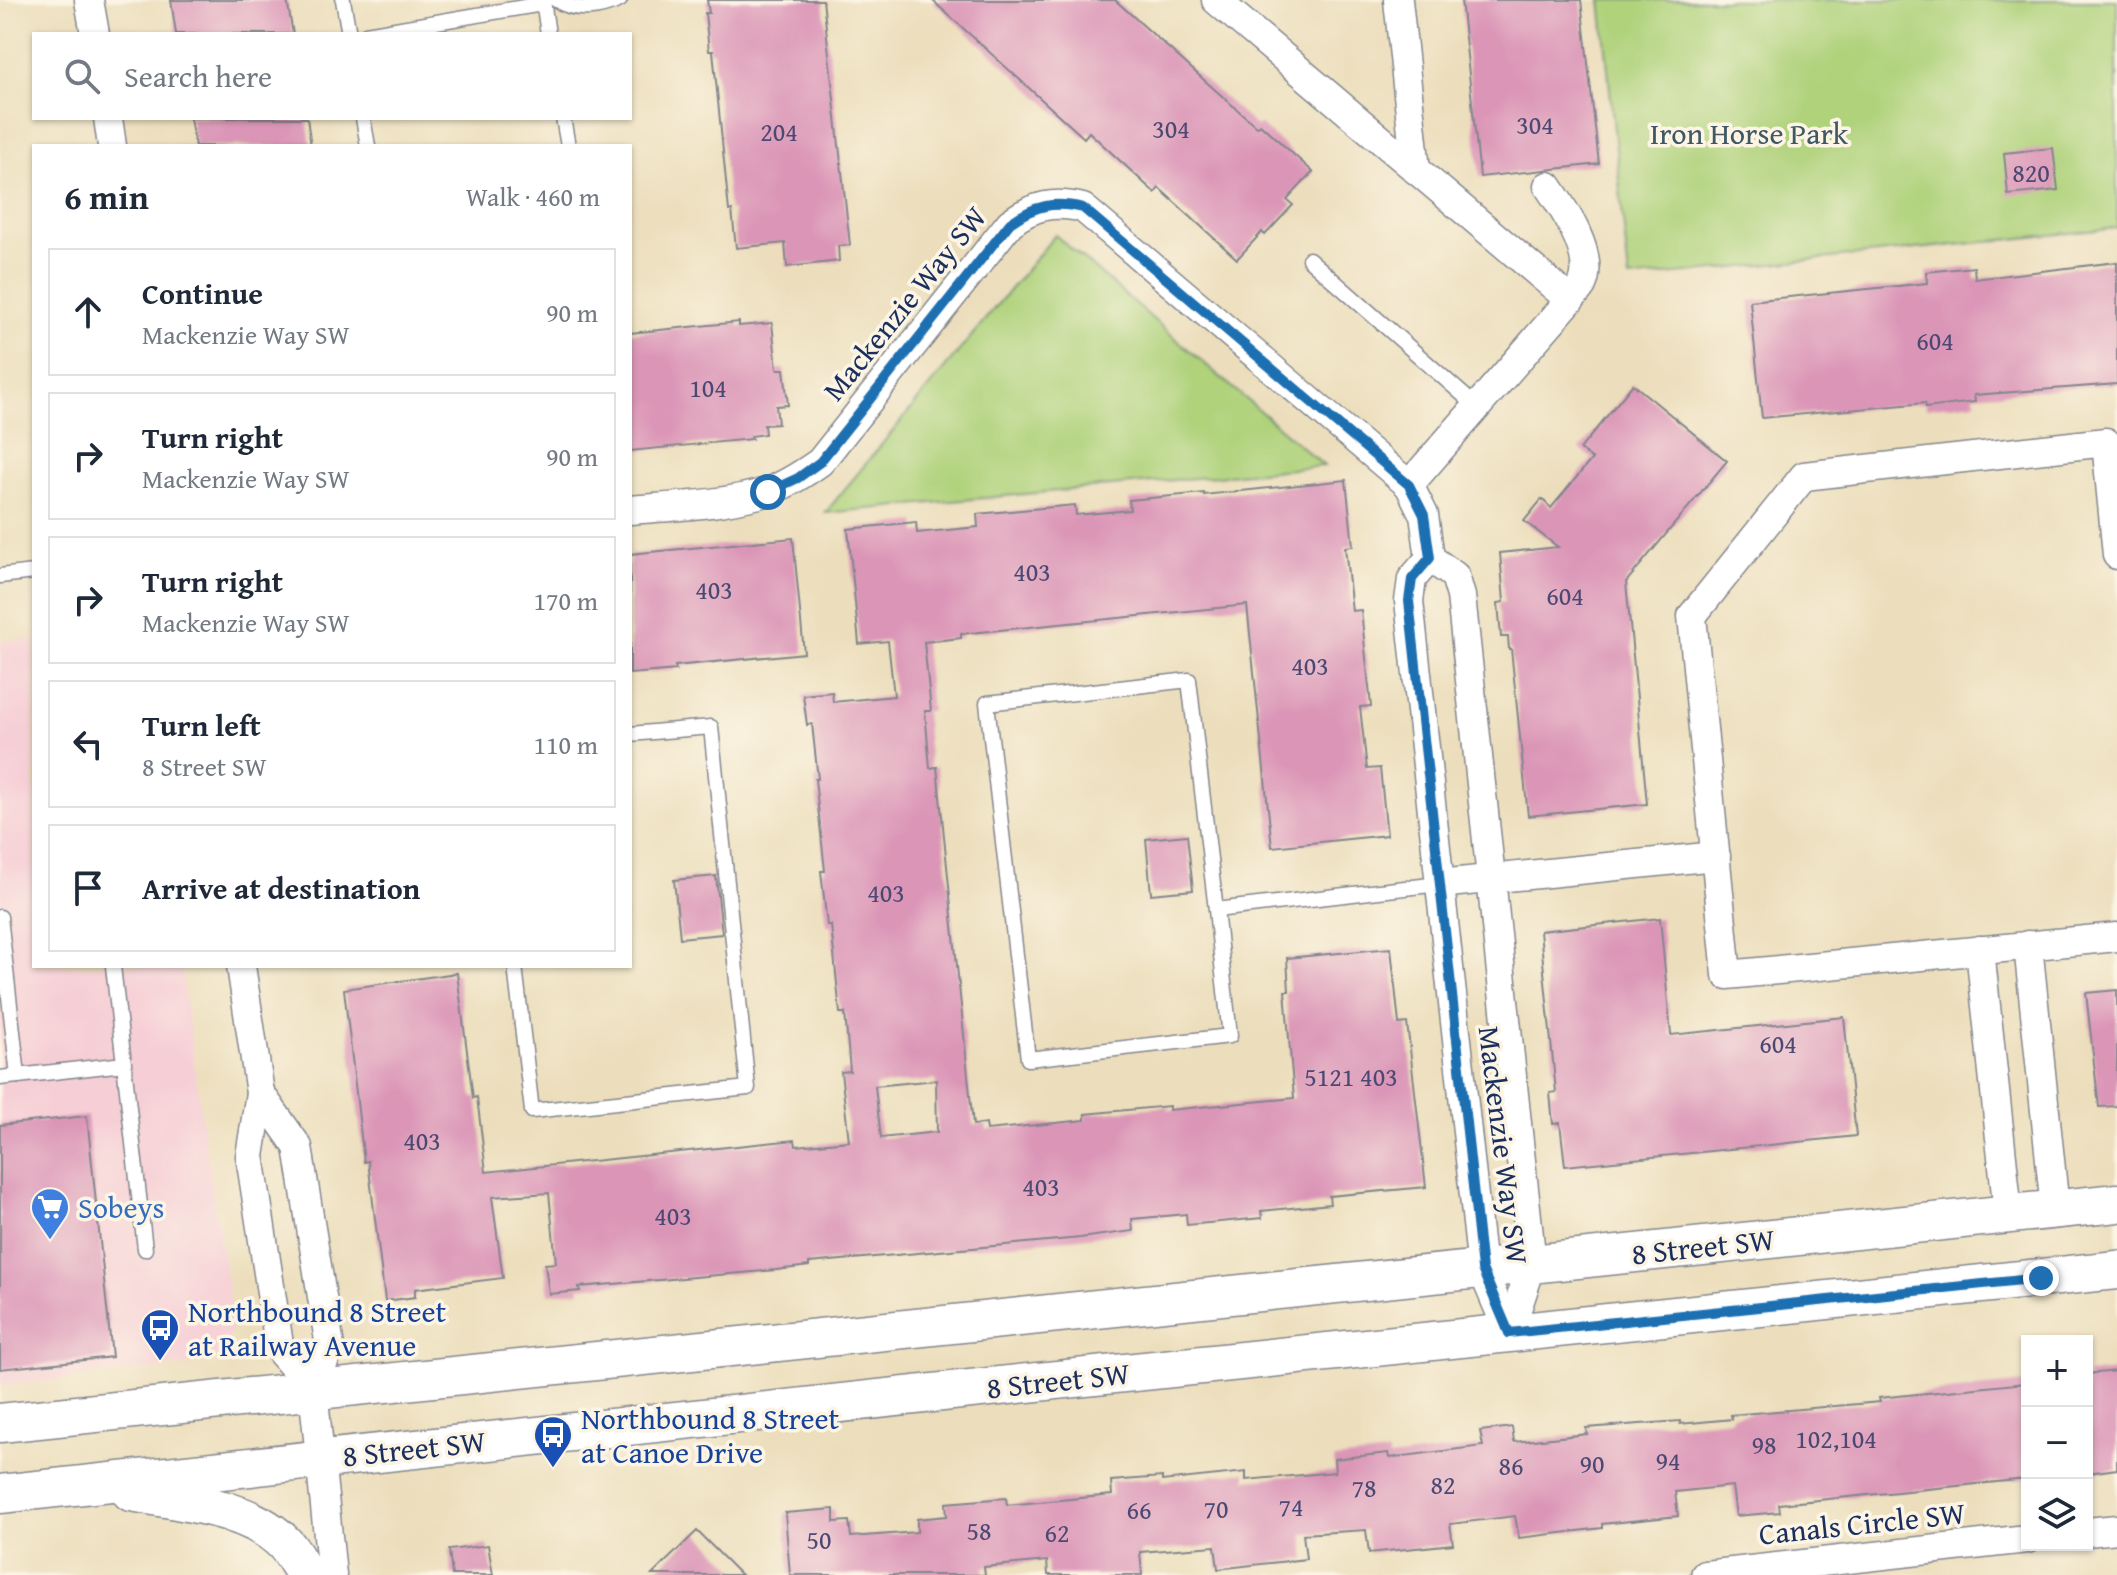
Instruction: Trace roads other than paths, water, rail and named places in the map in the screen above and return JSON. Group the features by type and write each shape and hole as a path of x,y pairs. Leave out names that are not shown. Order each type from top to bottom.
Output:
{"main road":[{"name":"8 Street SW","path":"0,1423 2117,1203"},
{"name":"8 Street SW","path":"0,1494 2117,1270"},
{"path":"97,1485 239,1514 259,1524 285,1544 306,1575"}],"street":[{"path":"89,0 95,32"},
{"path":"1216,0 1570,300"},
{"path":"1398,0 1416,170"},
{"path":"108,120 112,144"},
{"path":"1409,485 1582,285 1585,271 1570,217 1548,186"},
{"name":"Mackenzie Way SW","path":"632,510 727,501 768,492 798,478 820,462 1010,223 1043,205 1063,204 1083,208 1409,485 1424,515 1430,558 1455,576 1461,596 1532,1264 1509,1333"},
{"path":"2117,555 2106,442 1804,476 1692,616 1727,975 2117,937"},
{"name":"Mackenzie Way SW","path":"1430,558 1412,579 1409,601 1482,1269 1509,1333"},
{"path":"1439,884 1716,856"},
{"path":"2028,945 2055,1209"},
{"path":"1980,950 2008,1213"},
{"path":"241,968 260,1093 250,1156 280,1351 313,1389"},
{"path":"260,1093 298,1147 330,1347 313,1389 332,1575"},
{"path":"2093,1531 2117,1529"},
{"name":"Canals Circle SW","path":"1705,1575 2021,1540"}],"lane":[{"path":"343,0 349,32"},
{"path":"377,32 547,1 583,9 604,7 620,0"},
{"path":"547,1 548,32"},
{"path":"363,120 368,144"},
{"path":"563,120 568,144"},
{"path":"1309,259 1477,407"},
{"path":"0,576 32,572"},
{"path":"1189,680 1216,910 1230,1036 1028,1059 987,703 1189,680"},
{"path":"515,968 532,1111 748,1088 711,727 632,734"},
{"path":"1216,910 1439,884"},
{"path":"0,917 18,1076"},
{"path":"113,968 145,1249"},
{"path":"0,1078 124,1064"}],"place":[{"name":"Sobeys","path":"50,1241"},
{"name":"Northbound 8 Street at Railway Avenue","path":"160,1362"},
{"name":"Northbound 8 Street at Canoe Drive","path":"553,1469"}],"park label":[{"name":"Iron Horse Park","path":"1749,133"}]}
